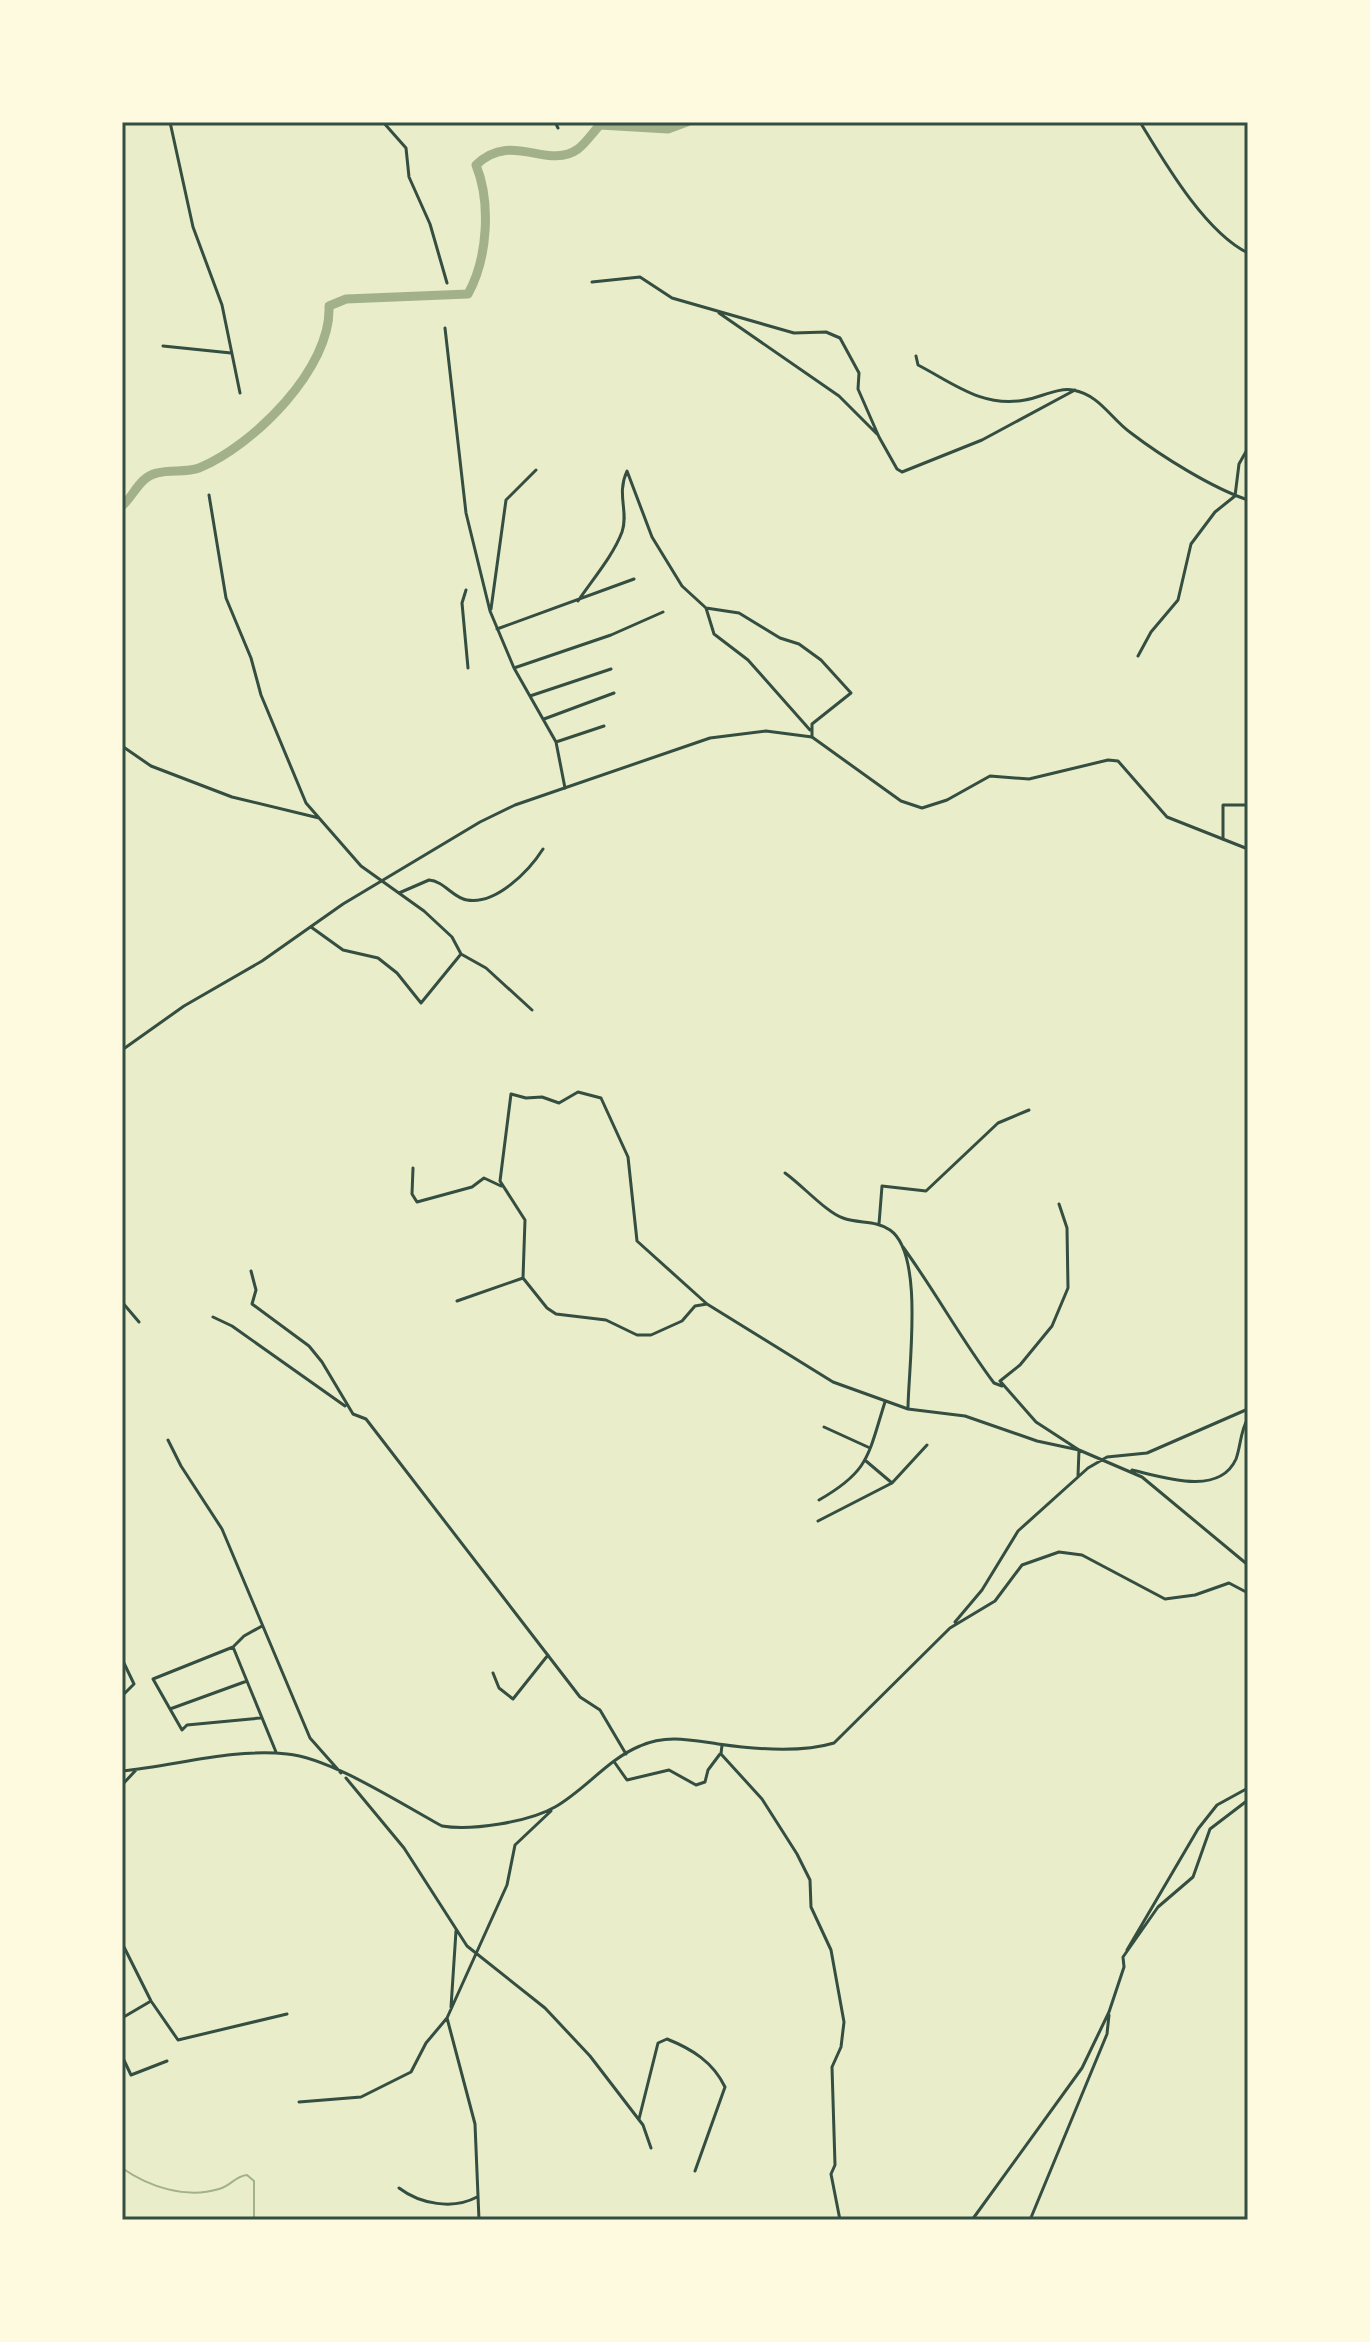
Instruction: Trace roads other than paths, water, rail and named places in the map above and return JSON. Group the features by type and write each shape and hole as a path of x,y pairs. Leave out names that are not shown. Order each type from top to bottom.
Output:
{"street":[{"path":"170,122 193,227 222,305 240,393"},
{"path":"383,122 406,148 409,177 430,224 447,283"},
{"path":"555,122 558,128"},
{"path":"1140,122 1199,212 1220,233 1248,253"},
{"path":"592,282 640,277 672,298 794,333 826,332 840,338 859,373 858,389 897,469 908,471 982,440 1075,390"},
{"path":"715,310 839,396 879,437"},
{"path":"445,328 466,513 491,613 514,668 556,742 565,788"},
{"path":"163,346 231,353"},
{"path":"916,356 918,365 961,392 988,399 1026,400 1075,390 1108,407 1137,438 1235,496 1248,500"},
{"path":"1138,656 1151,632 1178,600 1191,544 1215,512 1235,496 1239,464 1248,448"},
{"path":"491,613 506,500 536,470"},
{"path":"578,601 622,533 624,513 619,491 627,471 661,555 682,586 706,608 714,634 748,660 812,734 901,801 922,808 947,800 990,776 1029,779 1108,760 1118,761 1155,807 1167,817 1248,849"},
{"path":"209,495 226,598 306,803 361,866 452,937 461,954 486,968 532,1010"},
{"path":"497,629 634,579"},
{"path":"466,590 462,603 468,668"},
{"path":"706,608 739,613 780,638 799,644 821,660 851,693 812,724 812,734"},
{"path":"514,668 611,635 663,612"},
{"path":"530,696 611,669"},
{"path":"544,719 614,693"},
{"path":"556,742 604,726"},
{"path":"122,1050 184,1006 262,961 480,822 565,788 710,738 766,731 812,734"},
{"path":"122,746 151,766 232,797 319,818"},
{"path":"1223,839 1223,805 1248,805"},
{"path":"399,893 429,880 468,901 492,896 508,887 543,849"},
{"path":"311,927 343,950 378,958 397,973 421,1003 461,954"},
{"path":"707,1304 695,1306 670,1327 651,1335 637,1335 606,1320 556,1314 523,1278 525,1220 500,1181 511,1094 526,1098 542,1097 559,1103 578,1092 601,1098 628,1157 637,1241 707,1304 833,1382 908,1409 965,1416 1037,1441 1079,1450"},
{"path":"879,1224 882,1186 926,1191 998,1123 1029,1110"},
{"path":"413,1168 412,1194 417,1202 472,1187 484,1178 504,1188"},
{"path":"785,1173 842,1218 879,1224 894,1232 910,1266 913,1319 908,1409"},
{"path":"1002,1386 1003,1377 1020,1365 1052,1326 1068,1288 1067,1228 1059,1204"},
{"path":"897,1239 927,1279 962,1340 994,1383 1002,1386 1036,1422 1079,1450 1142,1477 1248,1565"},
{"path":"251,1271 256,1290 252,1304 309,1346 322,1362 348,1408 353,1414 366,1419 580,1697 600,1710 626,1754"},
{"path":"457,1301 523,1278"},
{"path":"122,1302 139,1322"},
{"path":"213,1317 232,1326 348,1408"},
{"path":"819,1500 850,1482 866,1461 885,1402"},
{"path":"299,2102 361,2097 411,2072 426,2043 447,2018 507,1885 515,1845 554,1808 626,1754 639,1746 670,1738 722,1745 808,1748 834,1743 950,1628 982,1590 1013,1538 1078,1476 1102,1460 1124,1453 1147,1453 1248,1409"},
{"path":"1120,1467 1196,1482 1211,1481 1223,1474 1237,1456 1239,1432 1248,1418"},
{"path":"824,1427 870,1448"},
{"path":"168,1440 222,1529 310,1738 404,1848 456,1931 474,1953 545,2008 590,2056 639,2119 651,2148"},
{"path":"818,1521 892,1483 927,1445"},
{"path":"1078,1476 1079,1450"},
{"path":"866,1461 892,1483"},
{"path":"950,1628 995,1601 1022,1565 1059,1552 1082,1555 1165,1599 1195,1595 1229,1583 1248,1593"},
{"path":"262,1718 187,1725 182,1730 153,1679 233,1647 244,1636 263,1626"},
{"path":"233,1647 276,1754"},
{"path":"493,1673 499,1688 513,1699 548,1655"},
{"path":"122,1659 134,1684 122,1696"},
{"path":"170,1709 247,1681"},
{"path":"615,1763 627,1780 669,1770 685,1778 688,1784 696,1785 705,1782 708,1770 721,1754 722,1745"},
{"path":"122,1771 276,1754 314,1760 442,1826 462,1830 554,1808"},
{"path":"721,1754 762,1799 797,1854 810,1880 811,1907 831,1950 844,2022 841,2047 832,2067 835,2165 831,2174 840,2220"},
{"path":"122,1785 136,1770"},
{"path":"972,2220 1082,2068 1109,2012 1124,1967 1123,1957 1198,1829 1217,1805 1248,1788"},
{"path":"1123,1957 1158,1907 1193,1877 1210,1829 1248,1800"},
{"path":"451,2008 456,1931"},
{"path":"122,1943 151,2001 178,2040 287,2014"},
{"path":"122,2018 151,2001"},
{"path":"1030,2220 1103,2046 1109,2012"},
{"path":"447,2018 475,2124 478,2219"},
{"path":"639,2119 658,2043 667,2039 688,2047 703,2059 718,2073 725,2087 695,2171"},
{"path":"122,2056 131,2075 167,2061"},
{"path":"399,2188 408,2194 458,2205 477,2197"}],"waterway":[{"path":"122,506 151,475 199,468 243,442 265,423 303,379 318,354 326,330 329,306 346,299 468,294 480,264 485,230 484,196 476,165 489,155 516,150 566,155 581,147 600,125 668,129 687,122"},
{"path":"122,2168 156,2186 194,2193 219,2189 247,2175 254,2181 254,2220"}]}
